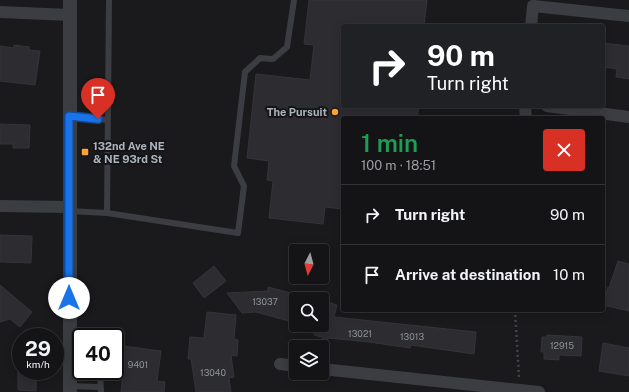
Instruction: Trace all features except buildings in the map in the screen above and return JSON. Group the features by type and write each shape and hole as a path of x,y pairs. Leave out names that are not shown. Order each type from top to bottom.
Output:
{"street":[{"path":"69,389 70,0"},
{"path":"531,24 533,6 629,16"},
{"path":"0,12 70,15"},
{"path":"562,108 629,117"},
{"path":"0,206 69,209"},
{"path":"280,364 289,365"},
{"path":"329,370 539,392"}],"lane":[{"path":"107,213 109,0"},
{"path":"69,209 107,213 238,233 244,186 234,166 245,72 260,58 273,59 288,47 294,0"},
{"path":"69,116 108,120"},
{"path":"69,389 101,389"}],"path":[{"path":"515,312 520,391"}],"place":[{"name":"The Pursuit","path":"335,112"},
{"name":"132nd Ave NE & NE 93rd St","path":"85,152"}],"route":[{"path":"69,298 69,116 98,119"}]}
